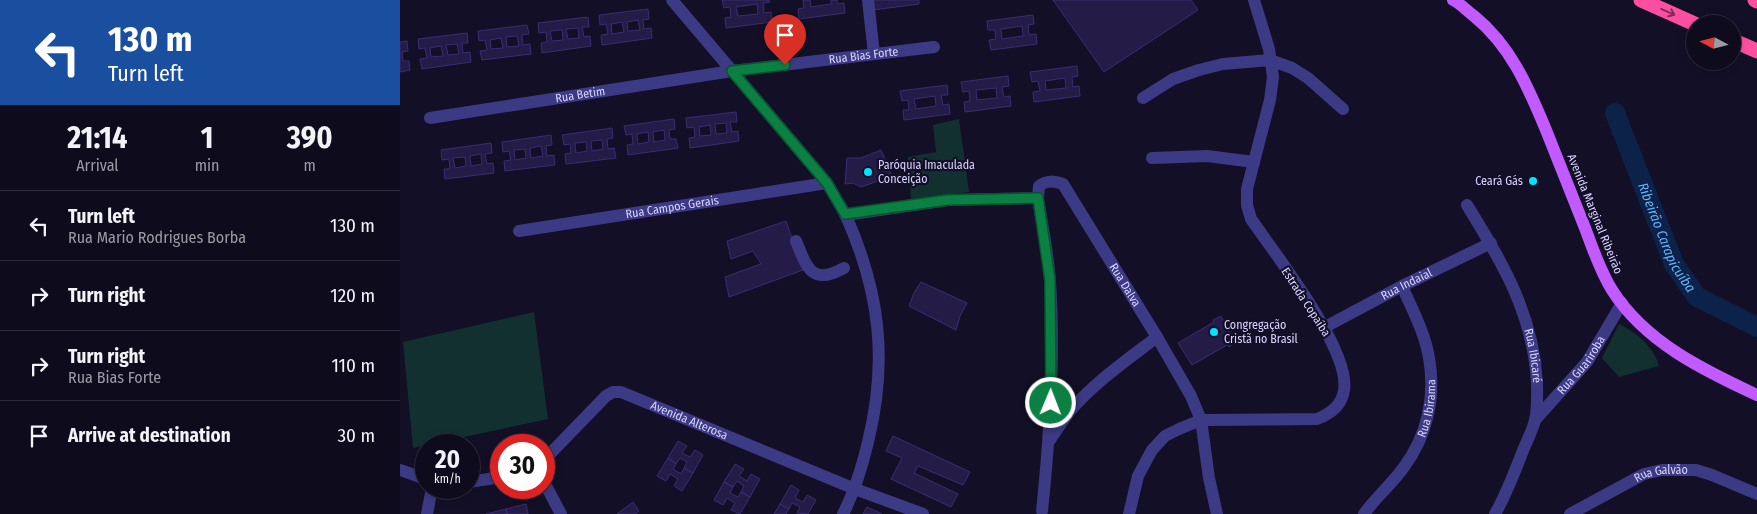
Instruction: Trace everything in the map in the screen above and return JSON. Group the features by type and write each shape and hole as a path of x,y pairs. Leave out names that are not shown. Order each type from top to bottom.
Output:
{"highway":[{"path":"1641,0 1686,20"},
{"path":"1741,44 1757,51"}],"main road":[{"name":"Avenida Marginal Ribeirão","path":"1453,0 1485,25 1512,57 1564,173 1600,269 1612,291 1642,326 1680,356 1722,379 1757,394"}],"street":[{"path":"672,0 827,183 845,214 869,285 878,321 880,362 877,400 860,475 843,514"},
{"path":"868,0 874,54"},
{"name":"Estrada Copaíba","path":"1129,514 1138,476 1152,450 1165,436 1200,420 1317,419 1328,415 1338,405 1344,391 1344,372 1325,327 1252,219 1247,205 1247,189 1270,100 1273,77 1269,49 1254,0"},
{"name":"Rua Bias Forte","path":"732,71 934,47"},
{"path":"1143,98 1173,79 1200,70 1223,64 1270,60 1292,68 1308,78 1343,109"},
{"name":"Rua Betim","path":"430,118 732,71"},
{"path":"1152,158 1208,156 1254,162"},
{"name":"Rua Dalva","path":"1038,198 1039,186 1043,183 1056,181 1063,184 1191,396 1200,420 1217,514"},
{"name":"Rua Campos Gerais","path":"519,231 827,183"},
{"path":"845,214 948,200 1038,198 1050,280 1050,440 1042,513"},
{"name":"Rua Ibicaré","path":"1467,204 1491,243 1524,310 1536,366 1538,396 1535,420 1506,495 1495,514"},
{"path":"796,241 808,269 813,273 821,276 831,275 844,268"},
{"name":"Rua Indaial","path":"1325,327 1402,286 1491,243"},
{"name":"Rua Ibirama","path":"1364,514 1414,452 1426,423 1431,399 1429,359 1424,338 1402,286"},
{"name":"Rua Guariroba","path":"1535,420 1587,362 1622,303"},
{"path":"1050,440 1085,395 1157,337"},
{"name":"Avenida Alterosa","path":"555,449 606,396 614,392 621,392 855,489 923,514"},
{"path":"400,470 415,475"},
{"name":"Rua Galvão","path":"1570,514 1644,474 1662,470 1696,470 1757,494"},
{"path":"427,514 430,499"},
{"path":"553,499 561,514"}],"green space":[{"path":"959,119 969,192 911,199 908,157 936,152 933,125"},
{"path":"534,312 548,419 478,434 415,434 415,448 413,448 403,342"},
{"path":"1619,324 1632,331 1649,346 1659,366 1619,377 1602,358"}],"building":[{"path":"722,0 769,0 770,2 763,3 764,13 771,12 772,22 726,28 725,18 731,17 730,7 724,8","holes":["757,4 758,14 738,16 736,7"]},
{"path":"803,0 810,0 811,7 831,4 831,0 837,0 838,4 844,3 845,13 799,19 798,9 804,8"},
{"path":"872,0 919,0 919,4 873,10"},
{"path":"1053,0 1191,0 1198,10 1104,72"},
{"path":"648,9 649,19 643,20 644,29 651,28 652,38 602,45 601,35 608,34 606,24 600,25 599,15","holes":["638,20 640,30 628,31 627,22","622,22 624,32 612,34 611,24"]},
{"path":"1033,15 1034,24 1028,25 1029,35 1036,34 1037,44 991,50 989,40 996,39 995,30 988,30 987,21","holes":["1022,26 1023,36 1002,39 1001,29"]},
{"path":"588,17 589,27 582,27 584,37 590,36 591,46 542,53 541,43 547,42 546,32 539,33 538,23","holes":["578,28 579,38 568,39 566,29","562,30 563,40 552,41 550,31"]},
{"path":"527,25 529,34 522,35 523,45 530,44 531,54 482,60 480,51 487,50 485,40 479,41 478,31","holes":["517,36 519,46 507,47 506,37","501,38 503,48 491,49 490,40"]},
{"path":"467,33 468,43 462,43 463,53 470,52 471,62 422,69 420,59 427,58 425,48 419,49 418,39","holes":["457,44 459,54 448,55 446,45","441,46 443,56 431,57 430,48"]},
{"path":"407,41 408,51 402,52 403,61 409,61 410,70 400,72 400,42"},
{"path":"1077,66 1078,76 1072,77 1073,87 1079,86 1080,96 1034,102 1033,92 1040,91 1038,81 1032,82 1030,72","holes":["1065,78 1066,88 1046,90 1045,81"]},
{"path":"1008,76 1009,86 1002,87 1004,97 1010,96 1011,106 965,112 964,102 970,101 969,91 963,92 961,82","holes":["996,88 997,98 977,100 976,90"]},
{"path":"947,85 948,95 941,95 943,105 949,104 950,114 904,120 903,110 909,110 908,100 902,101 900,91","holes":["935,96 936,106 916,109 914,99"]},
{"path":"736,112 737,122 730,122 732,132 738,131 739,141 690,148 689,138 695,137 694,127 687,128 686,118","holes":["726,123 727,133 716,134 715,124","710,125 711,135 700,136 699,127"]},
{"path":"674,119 675,129 669,130 670,139 676,139 678,148 628,155 627,145 633,144 632,134 626,135 624,126","holes":["664,130 665,140 654,142 653,132","648,132 649,142 638,144 637,134"]},
{"path":"612,128 613,138 607,139 608,149 614,148 616,158 566,164 565,154 571,153 570,144 564,145 562,135","holes":["602,140 603,149 592,151 591,141","586,142 587,151 576,153 575,143"]},
{"path":"551,135 552,145 546,146 547,156 554,155 555,165 505,171 504,161 511,160 509,151 503,152 502,142","holes":["541,146 543,156 531,158 530,148","525,149 526,158 515,160 514,150"]},
{"path":"491,143 492,153 485,154 487,164 493,163 494,173 445,179 444,169 450,169 449,159 442,160 441,150","holes":["481,154 482,164 471,166 470,156","465,157 466,166 455,168 453,158"]},
{"name":"Paróquia Imaculada Conceição","path":"881,150 892,176 861,187 853,183 845,184 847,158 861,158"},
{"path":"786,221 803,270 729,297 725,277 761,264 753,251 731,259 727,241"},
{"path":"921,282 967,303 960,316 956,330 909,306"},
{"name":"Congregação Cristã no Brasil","path":"1221,316 1236,342 1229,347 1227,345 1192,365 1178,343"},
{"path":"893,436 970,472 963,485 918,466 914,473 958,494 951,507 891,479 902,458 886,451"},
{"path":"678,441 687,446 682,453 690,457 695,450 703,455 693,473 684,468 687,462 680,458 676,464 668,458"},
{"path":"668,458 676,464 673,469 681,474 684,468 693,473 682,491 674,486 678,479 670,474 666,481 657,476"},
{"path":"735,464 744,469 739,476 747,481 751,474 760,479 750,497 741,492 744,486 737,481 733,487 724,482"},
{"path":"724,482 733,487 730,493 738,497 741,492 750,497 740,514 731,510 735,503 727,498 723,505 714,500"},
{"path":"791,485 799,490 795,498 803,502 807,495 816,500 808,514 797,513 800,507 792,503 789,509 780,504"},
{"path":"633,502 639,511 635,514 617,514"},
{"path":"526,504 528,514 507,514 506,509"},
{"path":"780,504 789,509 786,514 774,514"},
{"path":"867,507 882,514 863,514"},
{"path":"506,509 507,514 486,514"}],"waterway":[{"name":"Ribeirão Carapicuíba","path":"1615,113 1674,264 1697,297 1757,327"}],"place":[{"name":"Paróquia Imaculada Conceição","path":"868,172"},
{"name":"Ceará Gás","path":"1533,181"},
{"name":"Congregação Cristã no Brasil","path":"1214,332"}],"route":[{"path":"785,65 732,71 762,109 827,183 845,214 948,200 1038,198 1050,280 1051,403"}]}
